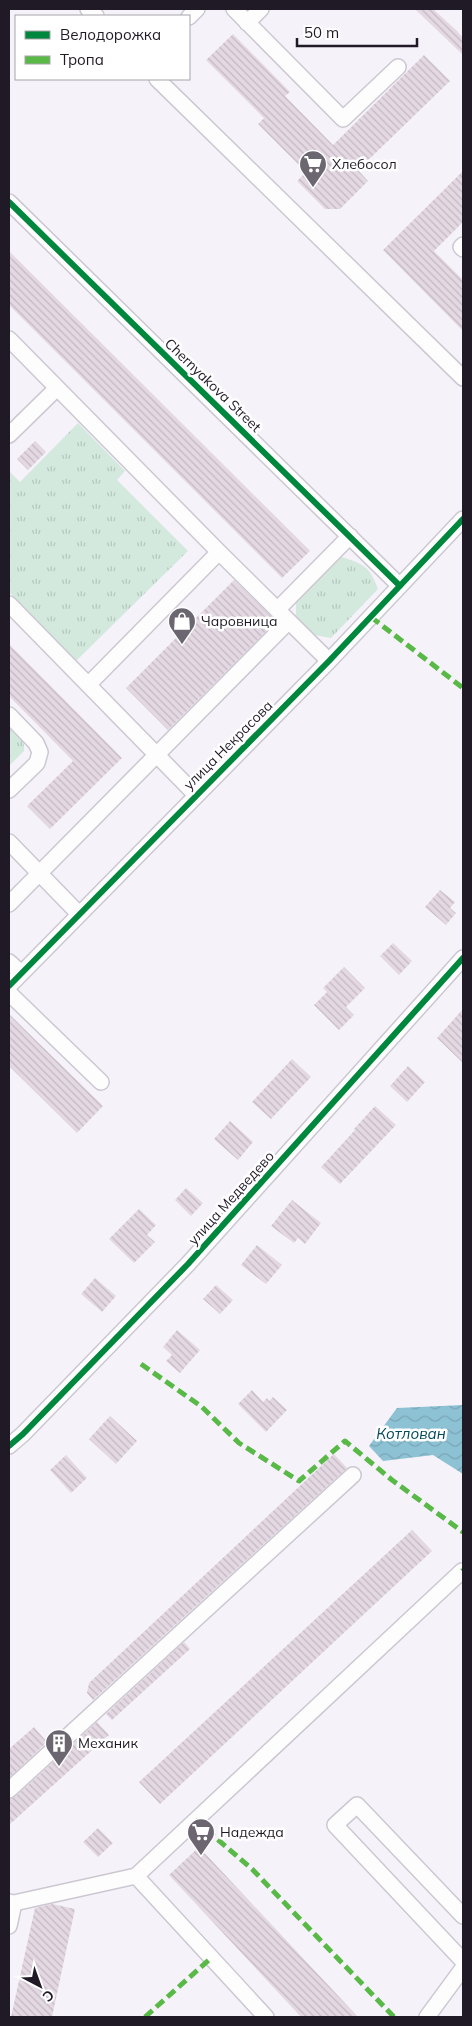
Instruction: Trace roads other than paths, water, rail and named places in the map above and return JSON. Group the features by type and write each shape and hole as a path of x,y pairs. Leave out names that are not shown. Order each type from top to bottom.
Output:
{"street":[{"path":"234,9 343,118 398,67"},
{"path":"247,23 261,9"},
{"path":"158,80 463,378"},
{"name":"Chernyakova Street","path":"9,202 400,586"},
{"path":"463,245 461,247 463,249"},
{"path":"9,339 329,661"},
{"path":"9,435 57,388"},
{"name":"улица Некрасова","path":"9,986 329,661 463,519"},
{"path":"277,610 350,536"},
{"path":"88,685 219,552"},
{"path":"9,604 196,795"},
{"path":"9,904 289,622"},
{"path":"9,715 36,743 40,752 37,763 9,790"},
{"path":"9,842 79,914"},
{"name":"улица Медведево","path":"9,1446 23,1434 188,1264 463,958"},
{"path":"9,962 20,973"},
{"path":"9,993 101,1082"},
{"path":"9,1790 353,1475"},
{"path":"9,1926 11,1902 136,1876 462,1571"},
{"path":"463,1916 357,1805 335,1825 463,1961"},
{"path":"136,1876 266,2017"},
{"path":"427,2017 463,1968"}],"water":[{"name":"Котлован","path":"463,1405 463,1474 433,1455 383,1461 369,1446 397,1408"}],"place":[{"name":"Хлебосол","path":"313,188"},
{"name":"Чаровница","path":"182,645"},
{"name":"Механик","path":"59,1767"},
{"name":"Надежда","path":"201,1856"}]}
